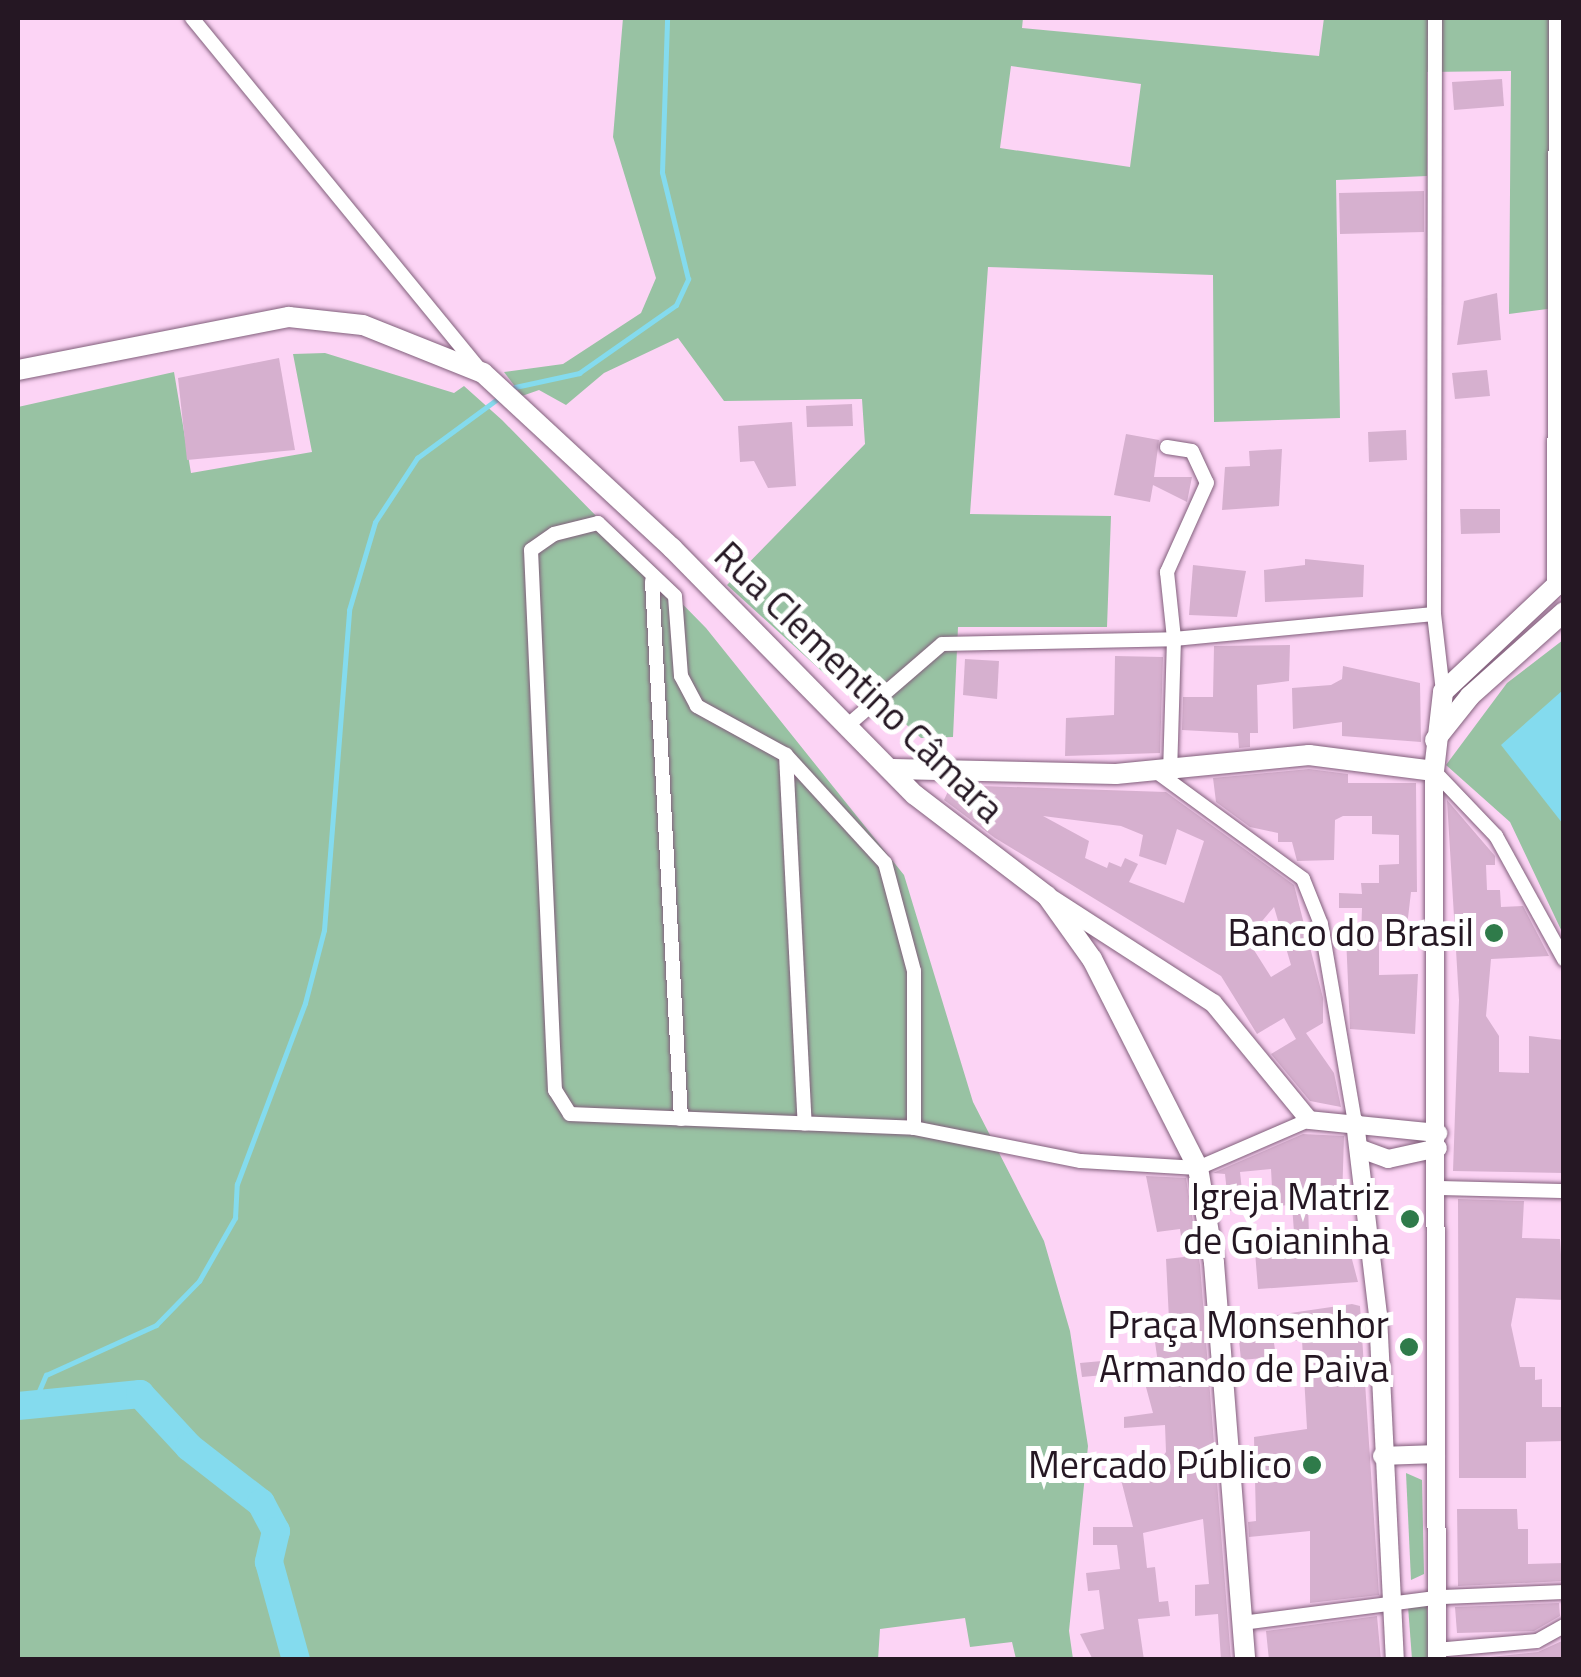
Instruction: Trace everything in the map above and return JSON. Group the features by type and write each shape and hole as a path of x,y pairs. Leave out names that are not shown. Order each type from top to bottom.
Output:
{"main road":[{"path":"18,370 289,317 364,325 486,376"},
{"name":"Rua Clementino Câmara","path":"486,376 945,822 1048,896 1092,959 1198,1168 1214,1263 1245,1660"},
{"path":"893,770 1163,772 1309,754 1434,771 1444,692 1559,583"},
{"path":"1435,740 1470,696 1564,612"}],"street":[{"path":"192,18 486,376"},
{"path":"1435,18 1434,614 1444,692"},
{"path":"1556,18 1559,583"},
{"path":"1167,447 1192,451 1207,483 1167,572 1174,638 1163,772 1294,869 1310,892 1360,1149 1378,1315 1395,1660"},
{"path":"914,1128 914,971 884,863 786,755 697,706 680,676 675,596 652,580 598,523 584,520 531,550 555,1090 570,1114 914,1128 1002,1146 1198,1168 1309,1120 1355,1122 1438,1140"},
{"path":"652,580 681,1119"},
{"path":"847,726 942,644 1174,638 1434,614"},
{"path":"786,755 805,1124"},
{"path":"1434,771 1496,836 1564,959"},
{"path":"1434,771 1438,1140 1433,1599 1437,1655 1536,1641 1564,1626"},
{"path":"1048,896 1213,1002 1309,1120"},
{"path":"1360,1149 1388,1159 1438,1140"},
{"path":"1437,1188 1564,1191"},
{"path":"1382,1456 1436,1454"},
{"path":"1242,1623 1390,1603 1564,1592"}],"green space":[{"path":"623,18 1023,18 1022,28 1319,56 1324,18 1563,18 1563,307 1509,314 1511,71 1427,72 1427,176 1336,180 1340,418 1214,422 1213,275 988,267 970,514 1111,516 1107,627 958,627 953,737 921,738 839,663 827,676 727,585 865,444 862,399 724,401 678,338 604,373 566,405 539,390 522,396 504,372 563,364 641,313 656,278 613,137","holes":["1011,66 1141,84 1130,167 1000,148"]},
{"path":"325,353 454,393 464,386 502,420 706,628 904,875 973,1102 1044,1241 1070,1331 1088,1446 1069,1631 1073,1659 1016,1659 1012,1642 970,1647 965,1618 880,1629 878,1660 18,1659 18,407 174,372 191,473 312,452 293,354"},
{"path":"1563,640 1563,934 1510,822 1446,765 1507,683"},
{"path":"1406,1473 1422,1480 1424,1574 1411,1580"},
{"path":"1427,1603 1429,1659 1412,1659 1408,1606"}],"water":[{"path":"1563,690 1563,824 1501,745"}],"building":[{"path":"1502,79 1504,106 1454,110 1452,82"},
{"path":"1424,191 1424,232 1340,234 1339,193"},
{"path":"1497,293 1501,340 1457,345 1464,301"},
{"path":"279,358 295,450 187,460 178,378"},
{"path":"1487,370 1490,396 1455,399 1452,373"},
{"path":"852,404 853,426 807,427 806,406"},
{"path":"792,422 796,486 768,488 754,461 740,462 738,426"},
{"path":"1406,430 1407,460 1369,462 1368,432"},
{"path":"1126,434 1159,440 1154,477 1192,477 1187,502 1153,485 1150,502 1114,495"},
{"path":"1282,449 1279,506 1222,510 1225,467 1250,466 1249,451"},
{"path":"1460,509 1500,509 1500,533 1461,534"},
{"path":"1305,559 1364,565 1363,597 1265,602 1264,570 1305,565"},
{"path":"1193,565 1246,571 1237,617 1189,615"},
{"path":"1290,645 1289,681 1257,685 1258,733 1250,733 1250,747 1239,748 1238,733 1182,730 1183,697 1213,697 1214,646"},
{"path":"1115,656 1163,657 1160,753 1065,756 1066,718 1114,715"},
{"path":"965,659 999,661 997,699 963,695"},
{"path":"1343,666 1420,683 1421,742 1342,736 1342,722 1293,729 1292,688 1331,685 1342,679"},
{"path":"1309,769 1348,774 1348,783 1416,783 1417,892 1411,892 1406,935 1379,942 1379,975 1418,974 1415,1034 1350,1029 1346,936 1361,936 1362,908 1339,908 1339,893 1362,894 1361,883 1379,883 1379,865 1399,864 1399,835 1372,834 1372,816 1343,816 1335,820 1334,860 1297,861 1292,842 1278,842 1278,833 1250,827 1216,802 1213,778"},
{"path":"951,785 1166,792 1294,885 1323,998 1323,1023 1306,1033 1334,1073 1341,1107 1310,1101 1271,1054 1296,1039 1284,1018 1257,1034 1221,976 995,838 944,800","holes":["1043,816 1121,826 1143,835 1139,856 1166,865 1177,829 1204,841 1184,903 1129,882 1138,864 1125,858 1121,867 1109,862 1107,868 1085,858 1089,841","1274,907 1291,965 1271,977 1247,939"]},
{"path":"1447,800 1495,856 1495,865 1486,865 1487,890 1500,890 1501,907 1523,906 1549,956 1491,959 1486,1016 1499,1036 1499,1072 1529,1073 1529,1036 1564,1040 1564,1173 1453,1171 1459,1000"},
{"path":"1303,1134 1344,1136 1342,1201 1308,1203 1309,1236 1345,1233 1358,1282 1258,1289 1254,1239 1294,1232 1292,1205 1273,1206 1271,1169 1240,1172 1244,1209 1229,1211 1225,1174 1213,1173"},
{"path":"1146,1176 1186,1178 1200,1265 1231,1660 1221,1660 1218,1614 1195,1616 1195,1585 1209,1584 1203,1519 1143,1533 1147,1568 1155,1567 1159,1602 1168,1601 1170,1616 1138,1619 1144,1660 1093,1660 1080,1634 1104,1629 1099,1590 1088,1591 1086,1573 1120,1569 1117,1545 1093,1545 1093,1527 1133,1527 1116,1460 1159,1462 1166,1452 1165,1425 1124,1428 1124,1417 1153,1413 1140,1365 1158,1363 1155,1342 1170,1340 1166,1259 1184,1257 1180,1229 1157,1232"},
{"path":"1458,1199 1524,1201 1522,1238 1560,1239 1564,1300 1516,1298 1511,1325 1520,1367 1535,1367 1535,1380 1542,1379 1542,1407 1564,1407 1564,1441 1526,1442 1526,1478 1459,1478"},
{"path":"1360,1306 1379,1595 1310,1603 1310,1531 1249,1537 1248,1522 1256,1521 1254,1437 1307,1429 1302,1340 1274,1343 1276,1357 1241,1360 1237,1321"},
{"path":"1113,1360 1115,1374 1082,1377 1080,1363"},
{"path":"1457,1509 1517,1509 1518,1529 1528,1529 1528,1564 1564,1563 1564,1581 1458,1586"},
{"path":"1559,1603 1560,1616 1534,1631 1457,1633 1455,1607"},
{"path":"1377,1616 1381,1660 1269,1660 1266,1631"},
{"path":"1564,1640 1564,1660 1462,1660 1538,1652"}],"waterway":[{"path":"515,387 579,373 676,305 688,279 662,172 667,18"},
{"path":"33,1405 46,1375 156,1325 199,1281 235,1218 237,1184 305,1003 324,930 349,610 375,522 417,458 500,397"},
{"path":"18,1406 140,1394 189,1447 261,1503 276,1531 269,1562 296,1660"}],"place":[{"name":"Banco do Brasil","path":"1494,933"},
{"name":"Igreja Matriz de Goianinha","path":"1410,1219"},
{"name":"Praça Monsenhor Armando de Paiva","path":"1409,1347"},
{"name":"Mercado Público","path":"1312,1465"}]}
